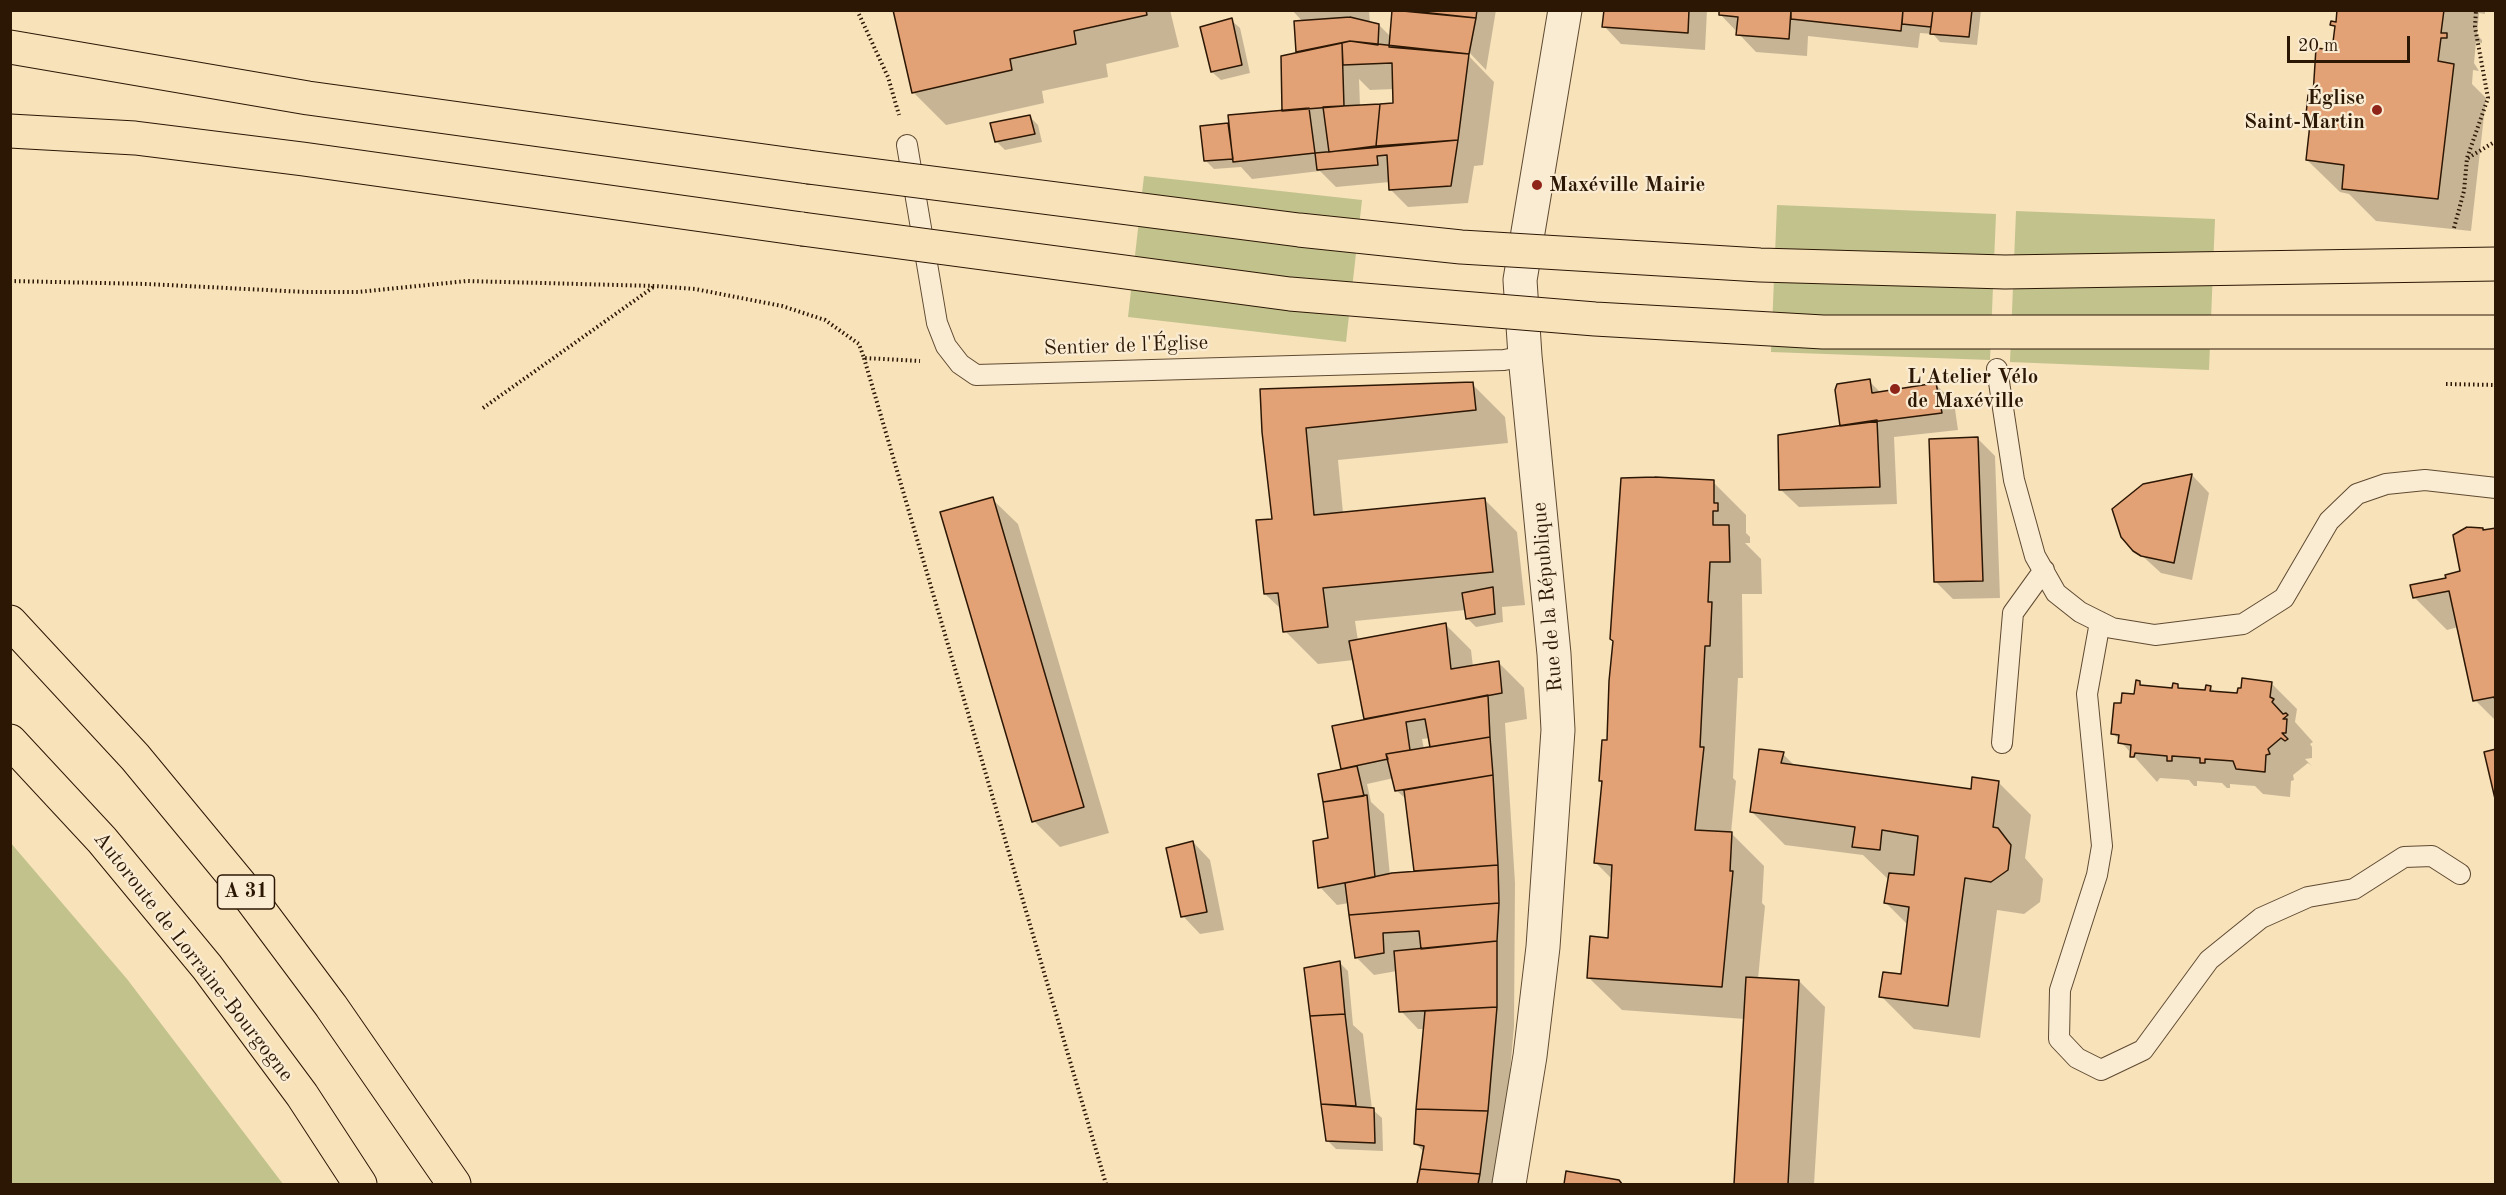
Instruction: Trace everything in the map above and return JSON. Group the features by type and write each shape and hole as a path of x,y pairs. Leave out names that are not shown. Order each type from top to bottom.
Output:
{"highway":[{"path":"10,47 308,98 808,167 1310,231 1473,248 1749,265 2005,272 2496,264"},
{"path":"10,131 135,138 303,159 1290,294 1595,319 1823,332 2496,332"},
{"name":"A 31","path":"10,622 135,757 240,884 338,1015 454,1185"},
{"name":"Autoroute de Lorraine-Bourgogne","path":"10,741 102,840 207,968 302,1095 360,1185"}],"street":[{"name":"Rue de la République","path":"1509,1185 1530,1056 1543,946 1558,730 1554,654 1524,356 1520,280 1565,10"}],"lane":[{"path":"907,145 937,323 946,346 960,364"},
{"name":"Sentier de l'Église","path":"960,364 976,375 1504,360 1524,356"},
{"path":"1996,369 2014,480 2035,556 2056,593 2080,612 2112,628 2155,635 2243,624 2284,598 2329,521 2357,494 2386,483 2426,480 2496,488"},
{"path":"2002,743 2013,613 2044,570"},
{"path":"2100,622 2088,694 2102,846 2097,875 2060,990 2059,1040 2077,1058 2101,1070 2143,1050 2209,960 2262,918 2308,897 2354,889 2403,856 2432,856 2460,874"}],"path":[{"path":"857,10 888,77 907,145"},
{"path":"2452,234 2464,191 2467,158 2488,98 2475,27 2476,10"},
{"path":"2467,158 2496,141"},
{"path":"10,282 147,284 306,292 358,292 467,281 655,286 694,289 782,306 825,320 859,344 1106,1185"},
{"path":"483,408 655,286"},
{"path":"864,358 960,364"},
{"path":"2446,384 2496,385"}],"green space":[{"path":"1144,176 1362,200 1346,342 1128,317"},
{"path":"1777,205 1996,214 1990,360 1771,352"},
{"path":"2016,211 2215,219 2209,370 2010,362"},
{"path":"10,842 127,979 283,1184 11,1184"}],"building":[{"path":"893,10 1146,10 1147,15 1074,31 1076,44 1010,59 1012,70 912,93"},
{"path":"1392,10 1476,18 1469,54 1389,47"},
{"path":"1403,10 1477,10 1476,18"},
{"path":"1604,10 1689,10 1688,33 1602,27"},
{"path":"1719,10 1791,10 1789,39 1736,35 1738,17 1719,15"},
{"path":"1791,10 1903,10 1901,31 1791,19"},
{"path":"1903,10 1933,10 1931,27 1902,24"},
{"path":"1933,10 1972,10 1969,37 1930,34"},
{"name":"Église Saint-Martin","path":"2337,10 2444,10 2441,33 2447,33 2447,38 2441,38 2438,61 2454,64 2438,199 2342,189 2344,165 2306,160 2310,124 2305,124 2308,95 2313,95 2316,48 2332,50 2335,26 2330,25 2331,21 2336,22"},
{"path":"1350,17 1379,24 1378,45 1350,41 1296,52 1294,21"},
{"path":"1232,18 1242,65 1211,72 1200,27"},
{"path":"1350,41 1469,54 1458,140 1376,146 1380,104 1393,103 1392,63 1343,65 1342,43"},
{"path":"1342,43 1344,106 1282,111 1281,56"},
{"path":"1380,104 1376,146 1329,152 1323,107"},
{"path":"1309,108 1315,153 1233,162 1228,115"},
{"path":"1030,115 1035,134 995,142 990,123"},
{"path":"1228,123 1233,159 1204,161 1200,126"},
{"path":"1458,140 1451,186 1389,190 1387,155 1377,156 1378,165 1317,170 1315,153"},
{"path":"1870,379 1872,393 1936,383 1942,413 1840,426 1835,390 1837,384"},
{"path":"1473,382 1476,410 1306,428 1314,515 1485,498 1493,572 1323,588 1328,627 1283,632 1278,593 1264,594 1256,520 1272,519 1262,432 1260,389"},
{"path":"1877,420 1880,487 1779,490 1778,435"},
{"path":"1978,437 1983,581 1934,582 1929,439"},
{"path":"2192,474 2174,563 2141,556 2133,551 2121,537 2112,509 2143,484"},
{"path":"1621,478 1714,480 1714,503 1718,503 1718,511 1713,511 1713,525 1729,525 1730,562 1710,562 1708,602 1712,602 1710,646 1705,646 1700,747 1704,747 1695,830 1732,832 1730,871 1733,871 1722,987 1587,978 1590,936 1608,938 1612,865 1594,863 1602,781 1599,781 1602,740 1607,740 1613,641 1610,639"},
{"path":"993,497 1084,807 1032,822 940,512"},
{"path":"2467,527 2483,528 2483,530 2496,528 2496,703 2494,697 2473,701 2449,591 2413,598 2410,585 2446,578 2445,575 2460,571 2453,535"},
{"path":"1493,587 1495,614 1466,619 1462,593"},
{"path":"1446,623 1451,669 1499,661 1502,693 1364,719 1349,641"},
{"path":"2242,678 2272,682 2270,697 2274,699 2272,702 2283,714 2288,715 2283,719 2287,719 2286,733 2282,733 2288,739 2285,741 2281,738 2268,749 2270,754 2266,755 2265,772 2236,769 2233,761 2205,759 2205,763 2200,763 2200,758 2172,756 2172,761 2167,761 2167,756 2135,753 2134,757 2130,757 2131,745 2118,743 2119,735 2111,734 2114,703 2121,703 2122,693 2134,694 2136,680 2140,681 2140,685 2172,688 2173,683 2178,684 2178,688 2205,690 2206,685 2211,686 2210,691 2237,693 2238,688 2241,688"},
{"path":"1488,695 1490,737 1430,747 1425,719 1406,722 1410,750 1386,754 1388,759 1341,769 1332,726"},
{"path":"1490,737 1493,775 1395,791 1386,754"},
{"path":"1759,749 1784,752 1781,763 1971,789 1972,777 1999,781 1993,827 1998,828 2011,845 2008,870 1991,882 1965,878 1948,1006 1879,997 1883,972 1901,974 1909,907 1884,903 1889,873 1914,875 1918,836 1882,830 1880,850 1852,847 1855,827 1750,812"},
{"path":"2496,749 2496,803 2484,752"},
{"path":"1357,766 1364,796 1323,802 1318,774"},
{"path":"1493,775 1498,865 1414,871 1404,790"},
{"path":"1367,795 1375,877 1318,888 1313,841 1328,838 1323,802"},
{"path":"1193,841 1207,912 1181,917 1166,848"},
{"path":"1498,865 1499,903 1349,915 1345,883 1392,873"},
{"path":"1499,903 1497,941 1421,949 1419,931 1383,933 1384,953 1355,958 1349,915"},
{"path":"1497,941 1497,1007 1399,1012 1394,951"},
{"path":"1340,961 1345,1014 1310,1016 1304,968"},
{"path":"1746,977 1799,980 1788,1184 1734,1184"},
{"path":"1497,1007 1488,1111 1416,1109 1425,1011"},
{"path":"1345,1014 1356,1106 1321,1104 1310,1016"},
{"path":"1321,1104 1374,1108 1375,1143 1326,1141"},
{"path":"1416,1109 1488,1111 1480,1174 1420,1169 1424,1146 1414,1144"},
{"path":"1420,1169 1480,1174 1478,1184 1417,1184"},
{"path":"1566,1171 1619,1180 1622,1184 1564,1184"}],"place":[{"name":"Église Saint-Martin","path":"2377,110"},
{"name":"Maxéville Mairie","path":"1537,185"},
{"name":"L'Atelier Vélo de Maxéville","path":"1895,389"}]}
